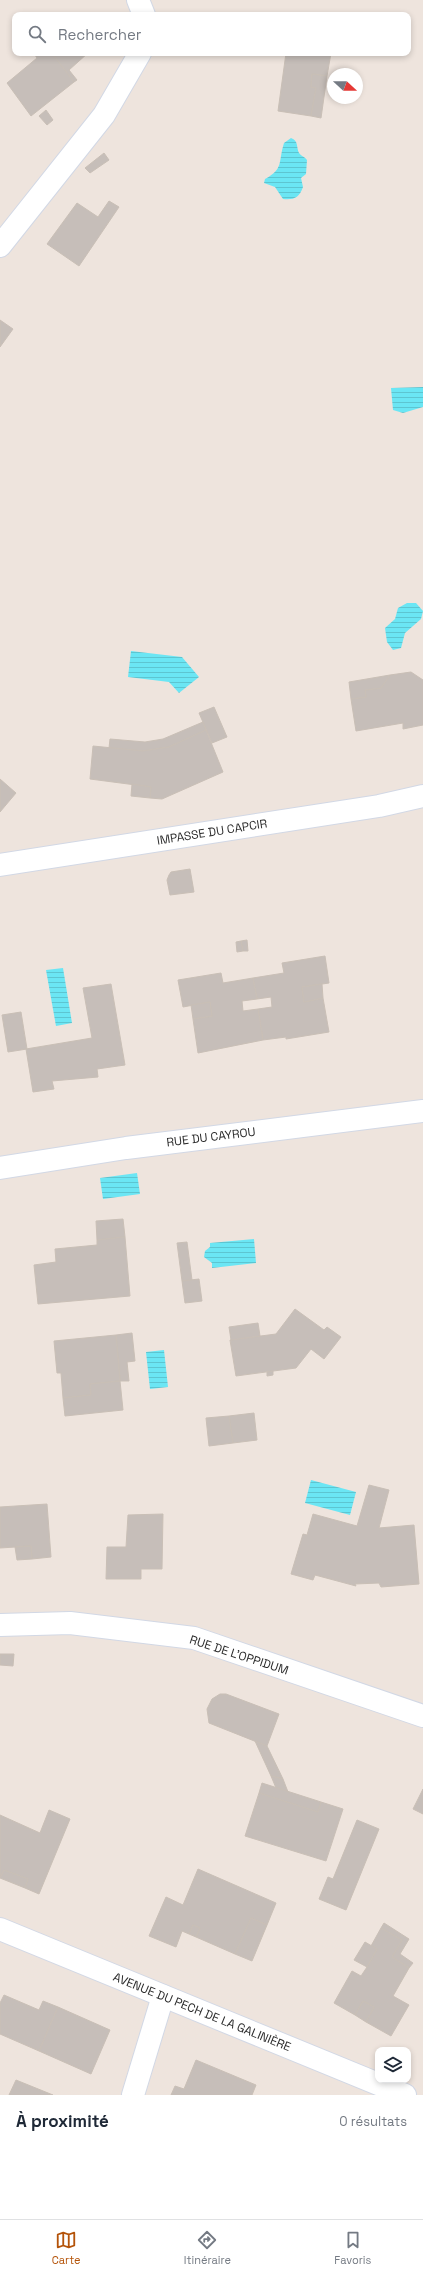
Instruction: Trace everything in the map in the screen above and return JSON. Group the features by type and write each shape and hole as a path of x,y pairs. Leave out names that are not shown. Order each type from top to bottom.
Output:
{"street":[{"path":"138,0 143,12"},
{"path":"0,246 104,115 138,56"},
{"name":"IMPASSE DU CAPCIR","path":"0,865 378,806 423,796"},
{"name":"RUE DU CAYROU","path":"0,1168 126,1148 423,1111"},
{"name":"RUE DE L'OPPIDUM","path":"0,1625 70,1624 194,1638 423,1716"},
{"name":"AVENUE DU PECH DE LA GALINIÈRE","path":"0,1929 400,2094"},
{"path":"133,2095 163,1996"}],"water":[{"path":"291,138 296,142 299,153 307,160 306,174 301,178 303,187 300,194 293,199 283,199 275,187 264,183 265,179 278,168 284,143"},
{"path":"423,387 423,407 403,413 393,410 391,388"},
{"path":"407,603 416,603 423,611 421,619 405,633 401,648 393,650 387,642 385,628 395,619 398,608"},
{"path":"131,651 182,657 199,677 179,693 169,682 128,677"},
{"path":"63,968 72,1023 56,1026 46,970"},
{"path":"137,1173 140,1194 103,1199 100,1178"},
{"path":"254,1239 256,1263 212,1268 212,1263 204,1257 205,1251 210,1247 210,1243"},
{"path":"164,1350 168,1387 150,1389 146,1352"},
{"path":"311,1480 356,1492 350,1515 305,1503"}],"building":[{"path":"36,56 54,56 74,82 31,116 7,83 37,58"},
{"path":"54,56 85,56 69,70 77,80 74,82"},
{"path":"286,56 330,56 328,68 327,68 327,76 312,74 311,87 316,88 311,116 278,111"},
{"path":"312,74 327,76 321,118 311,116 316,88 311,87"},
{"path":"46,110 53,120 47,125 39,116"},
{"path":"104,153 109,160 90,173 85,168"},
{"path":"109,201 119,207 79,266 47,244 77,203 98,217"},
{"path":"0,320 13,329 0,347"},
{"path":"411,672 423,680 423,725 403,729 403,723 356,731 351,699 366,697 365,690 381,688 390,675"},
{"path":"390,675 381,688 365,690 366,697 351,699 349,682"},
{"path":"214,707 227,737 212,743 199,713"},
{"path":"203,722 206,730 169,747 143,751 109,748 110,739 145,742 163,739"},
{"path":"206,730 223,772 162,799 150,798 151,787 90,779 93,746 143,751 169,747"},
{"path":"0,779 16,793 0,812"},
{"path":"132,784 151,787 150,798 131,796"},
{"path":"190,869 194,892 170,895 167,880 171,872"},
{"path":"247,940 248,951 243,951 241,941"},
{"path":"241,941 243,951 237,952 236,942"},
{"path":"325,956 329,983 302,987 304,1002 323,998 329,1032 286,1039 286,1037 263,1040 258,1009 272,1007 271,997 257,999 253,978 284,973 282,963"},
{"path":"221,973 223,983 253,978 257,999 242,1001 243,1011 258,1009 263,1040 198,1053 193,1019 212,1016 210,1002 183,1007 178,980"},
{"path":"111,984 125,1065 97,1069 98,1077 52,1081 54,1089 33,1092 26,1049 92,1038 83,988"},
{"path":"322,984 323,998 304,1002 302,987"},
{"path":"210,1002 212,1016 193,1019 191,1005"},
{"path":"21,1012 27,1049 8,1052 2,1015"},
{"path":"123,1219 125,1237 97,1240 96,1221"},
{"path":"125,1237 130,1296 38,1304 34,1265 56,1262 55,1249 97,1245 97,1240"},
{"path":"187,1242 192,1280 182,1281 177,1243"},
{"path":"199,1279 202,1301 185,1303 182,1281"},
{"path":"295,1309 324,1330 327,1327 341,1337 324,1359 311,1349 296,1368 236,1376 230,1340 276,1334"},
{"path":"258,1323 260,1336 231,1340 229,1327"},
{"path":"132,1333 135,1361 127,1362 129,1381 120,1381 116,1335"},
{"path":"116,1335 120,1381 90,1384 91,1395 63,1398 61,1373 57,1373 54,1341"},
{"path":"273,1371 273,1375 267,1376 267,1372"},
{"path":"120,1381 123,1410 65,1416 63,1398 91,1395 90,1384"},
{"path":"254,1413 257,1440 233,1443 229,1416"},
{"path":"229,1416 233,1443 209,1446 206,1418"},
{"path":"369,1485 389,1490 379,1528 414,1525 419,1584 381,1587 379,1583 355,1584 356,1586 315,1575 313,1580 291,1574 303,1534 307,1535 313,1514 357,1526"},
{"path":"47,1504 51,1557 32,1559 31,1546 0,1548 0,1507"},
{"path":"163,1514 162,1569 141,1569 141,1579 106,1579 107,1547 126,1547 128,1515"},
{"path":"31,1546 32,1559 17,1560 15,1547"},
{"path":"0,1654 14,1654 13,1666 0,1665"},
{"path":"220,1694 226,1694 279,1714 267,1746 209,1723 207,1709 212,1699"},
{"path":"255,1741 267,1746 283,1779 271,1776"},
{"path":"271,1776 283,1779 288,1792 276,1788"},
{"path":"262,1783 321,1802 318,1812 259,1793"},
{"path":"423,1789 423,1814 413,1809"},
{"path":"259,1793 318,1812 321,1802 343,1809 326,1861 245,1836"},
{"path":"49,1810 70,1819 39,1894 25,1888 28,1879 4,1870 0,1878 0,1815 40,1833"},
{"path":"357,1820 379,1829 346,1910 319,1899 328,1877 333,1879"},
{"path":"198,1869 276,1903 267,1925 251,1918 235,1954 196,1937 200,1928 193,1925 189,1934 182,1931 176,1947 149,1936 166,1897 183,1905"},
{"path":"4,1870 28,1879 25,1888 0,1878"},
{"path":"251,1918 267,1925 252,1961 235,1954"},
{"path":"384,1923 409,1939 400,1954 413,1963 409,1968 392,1957 402,1940 381,1928"},
{"path":"193,1925 200,1928 196,1937 189,1934"},
{"path":"381,1928 402,1940 392,1957 409,1968 393,1996 409,2005 391,2036 366,2022 374,2007 363,2001 355,2015 334,2003 352,1971 361,1976 367,1967 377,1949 371,1946"},
{"path":"365,1942 377,1949 367,1967 354,1960"},
{"path":"4,1995 39,2010 43,2001 58,2007 39,2051 0,2034 0,2003"},
{"path":"363,2001 374,2007 366,2022 355,2015"},
{"path":"58,2007 110,2030 91,2074 39,2051"},
{"path":"196,2060 256,2085 252,2095 171,2095 175,2086 184,2089"},
{"path":"16,2080 53,2095 9,2095"}]}
